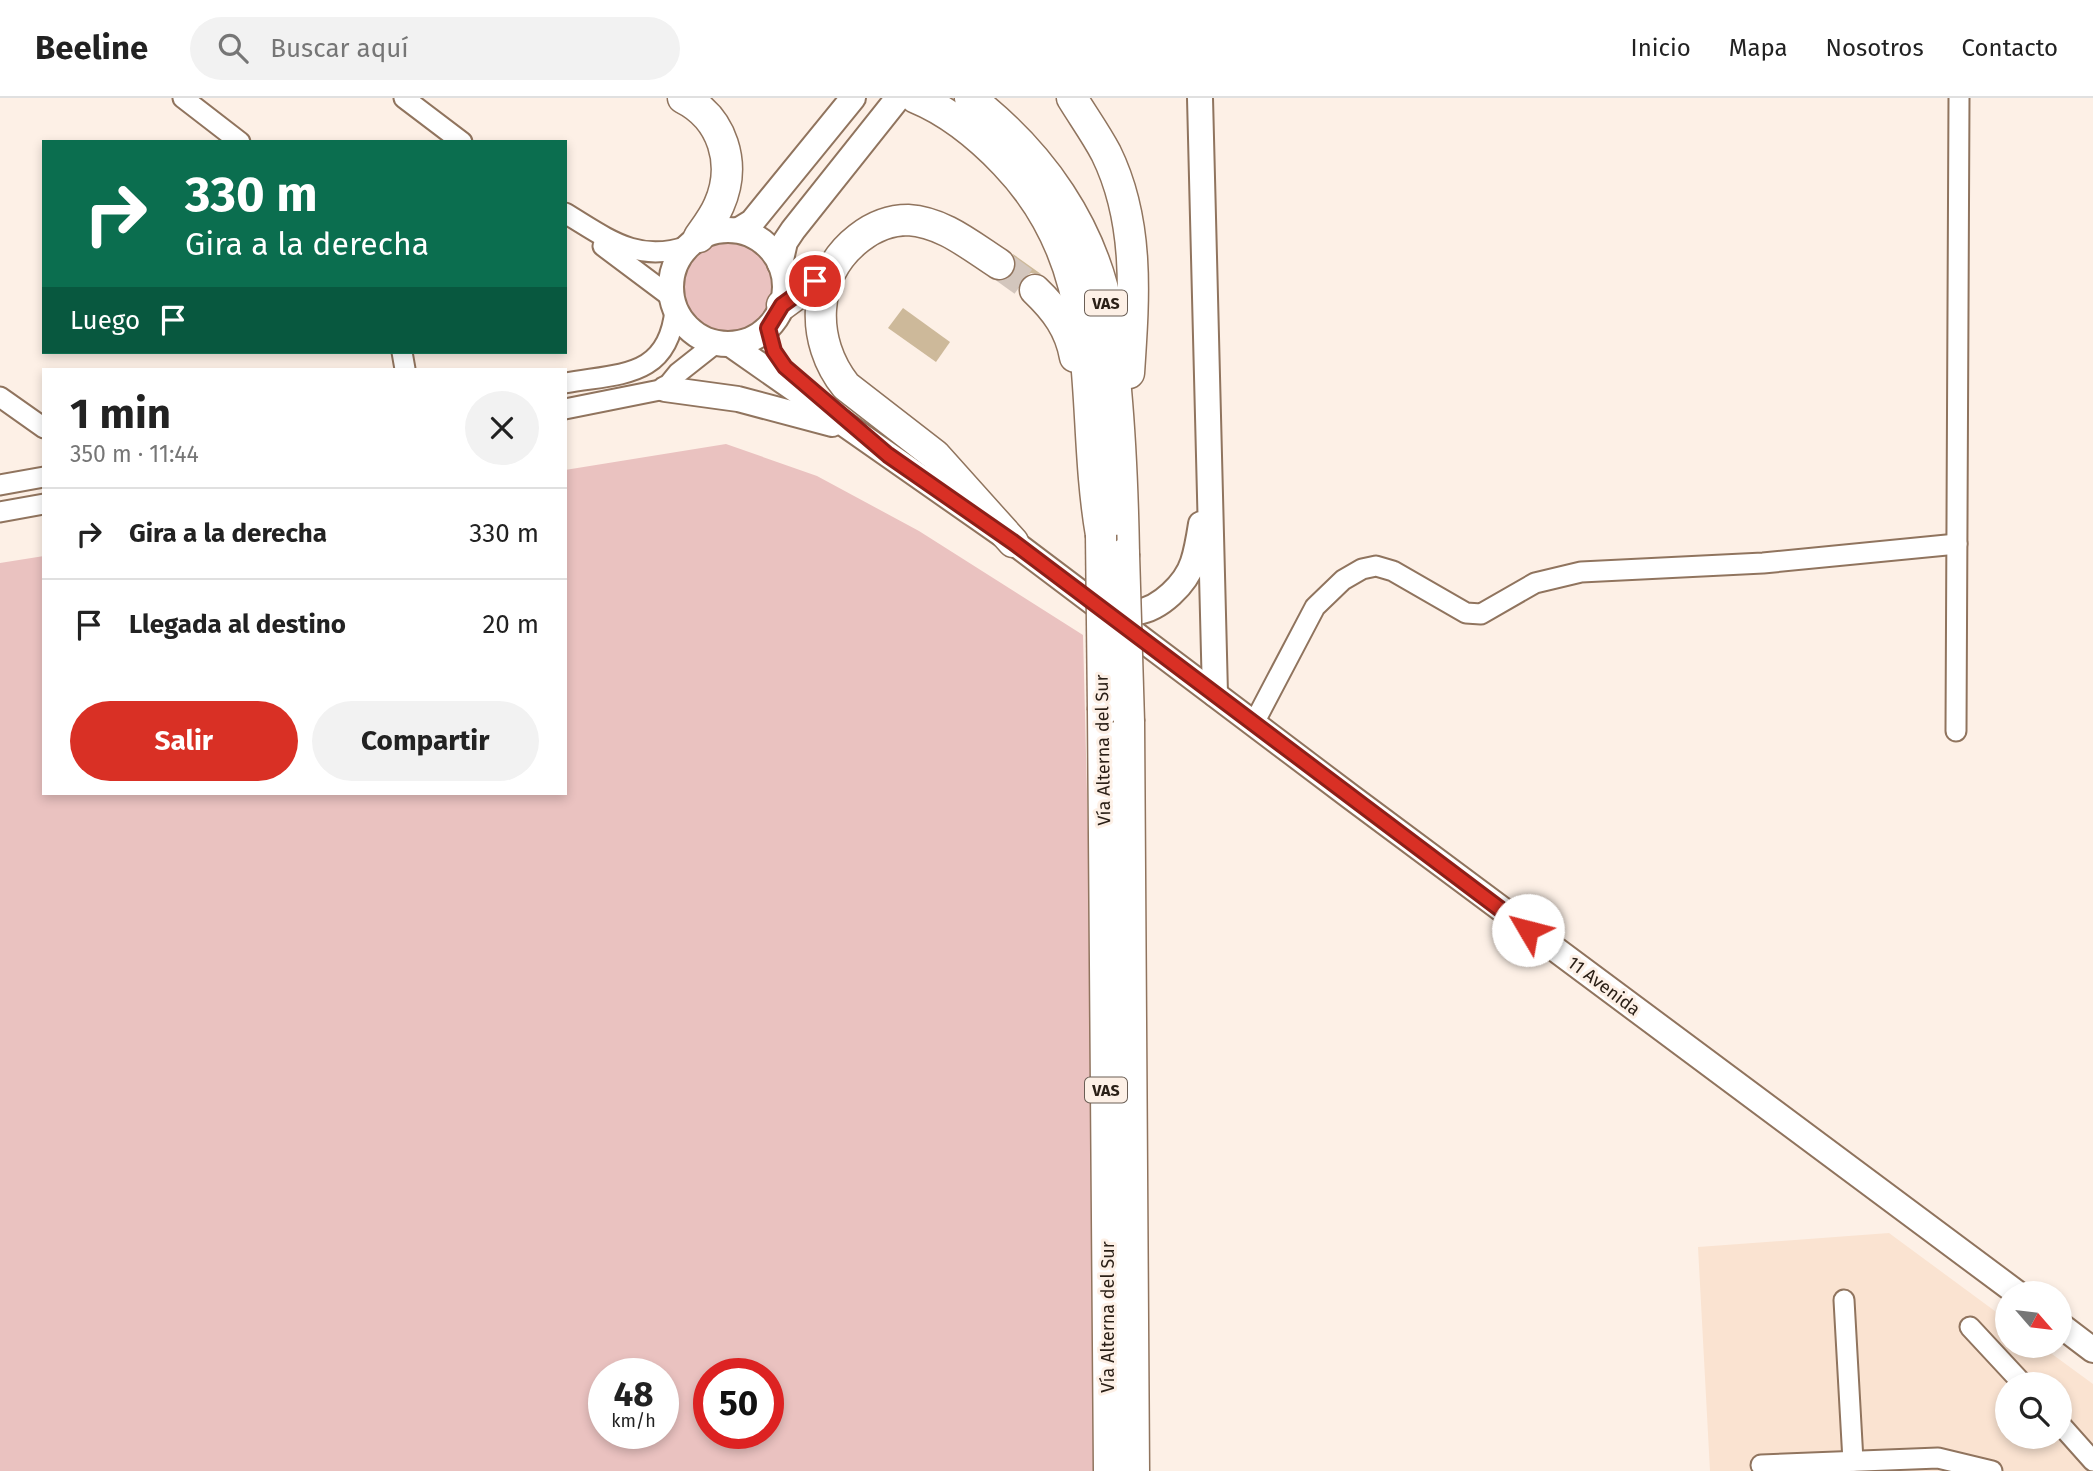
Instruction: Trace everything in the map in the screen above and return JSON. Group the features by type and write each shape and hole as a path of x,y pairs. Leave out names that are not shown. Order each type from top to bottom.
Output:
{"highway":[{"path":"683,98 711,118 718,130 726,161 720,204 693,242"},
{"name":"Vía Alterna del Sur","path":"916,98 960,107 1000,121 1037,161 1064,197 1086,239 1101,282 1109,318 1123,468 1124,555 1116,716 1109,1471"},
{"path":"1072,98 1105,152 1123,195 1129,222 1133,261 1133,317 1123,468"},
{"name":"Vía Alterna del Sur","path":"960,107 1045,214 1067,259 1082,318 1116,716 1134,1471"},
{"path":"775,316 831,269 841,255 867,231 889,223 909,220 947,230 999,264"},
{"path":"831,269 822,298 820,320 822,338 836,373 861,400 935,456 1013,542"},
{"path":"1035,290 1064,324 1072,342 1099,526"}],"main road":[{"path":"739,230 764,242 780,264 784,277 775,316 744,342 723,344 691,332 682,322 673,303 673,269 693,242 712,232 739,230 752,222 853,98"},
{"path":"780,264 785,242 793,230 898,98"},
{"path":"1200,98 1216,694"},
{"name":"11 Avenida","path":"775,316 774,351 780,362 888,455"},
{"name":"11 Avenida","path":"723,344 1013,542 1350,797 2001,1281"},
{"path":"665,389 738,399 851,429"},
{"path":"1099,607 1122,613 1139,612 1152,607 1173,592 1192,564 1209,489"},
{"path":"2072,1334 2093,1350"}],"street":[{"path":"183,98 237,140"},
{"path":"404,98 459,140"},
{"path":"1956,731 1959,98"},
{"path":"567,214 628,249 663,253 693,242"},
{"path":"567,220 673,303 669,335 649,365 637,371 567,383"},
{"path":"567,409 665,389 678,373 723,344"},
{"path":"0,397 42,427"},
{"path":"0,485 42,477"},
{"path":"0,512 42,504"},
{"path":"1254,723 1268,701 1315,607 1343,580 1362,569 1376,566 1393,571 1466,613 1481,614 1535,583 1581,572 1763,563 1957,544"},
{"path":"1844,1300 1853,1461"},
{"path":"1970,1327 2012,1372"},
{"path":"2072,1437 2093,1461"},
{"path":"1761,1465 1938,1458 1992,1471"}],"shaded area":[{"path":"727,241 745,245 760,254 769,269 773,287 769,305 760,320 745,329 727,333 709,329 694,320 685,305 681,287 685,269 694,254 709,245"},
{"path":"726,444 817,476 919,531 1083,635 1104,1471 0,1471 0,563 42,556 42,795 567,795 567,470"},
{"path":"1889,1233 1995,1311 1995,1358 2057,1358 2093,1384 2093,1471 1710,1471 1698,1247"}],"building":[{"path":"1013,254 1041,274 1031,273 1023,277 1018,287 1007,279 1016,266"},
{"path":"903,308 950,342 936,362 888,328"}],"tunnel":[{"path":"999,264 1035,290"}],"route":[{"path":"815,281 782,305 768,328 776,357 785,367 888,455 1013,542 1528,930"}]}
